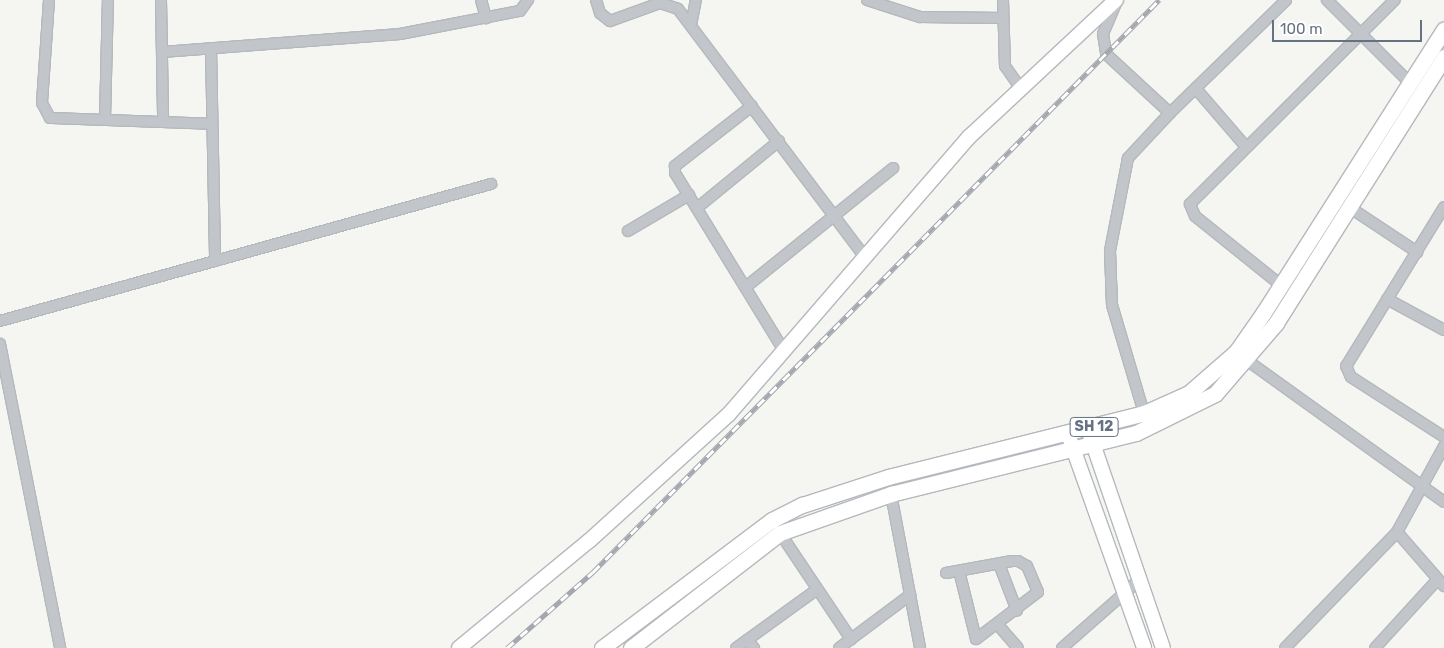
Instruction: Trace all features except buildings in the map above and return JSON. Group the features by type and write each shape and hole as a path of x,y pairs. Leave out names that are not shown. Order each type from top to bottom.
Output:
{"main road":[{"name":"SH 12","path":"602,648 772,520 802,505 888,477 1088,429 1144,413 1189,393 1241,356 1282,286 1444,29"},
{"name":"SH 12","path":"631,648 780,533 891,494 1093,446 1198,406 1241,356 1349,207 1443,60"}],"street":[{"path":"49,0 44,112 50,118 163,120 212,124"},
{"path":"105,119 108,0"},
{"path":"162,0 163,120"},
{"path":"481,0 486,18"},
{"path":"162,52 400,34 520,11 528,0"},
{"path":"596,0 600,13 610,21 651,2 672,3 834,213 865,257"},
{"path":"691,26 696,0"},
{"path":"867,0 920,17 1003,18"},
{"path":"1003,0 1007,70 1021,89"},
{"path":"459,648 589,541 729,414 969,138 1116,0"},
{"path":"1116,0 1103,34 1106,54 1170,113"},
{"path":"1144,413 1112,305 1110,250 1128,158 1170,113 1197,90 1286,0"},
{"path":"1327,0 1410,83"},
{"path":"1282,286 1190,208 1193,199 1395,0"},
{"path":"210,48 215,261"},
{"path":"1197,90 1246,147"},
{"path":"752,106 676,166 689,196 746,286 784,351"},
{"path":"697,208 779,141"},
{"path":"746,286 834,213 893,168"},
{"path":"0,321 491,184"},
{"path":"628,231 689,196"},
{"path":"1349,207 1417,252"},
{"path":"1444,207 1346,370 1444,437"},
{"path":"1387,299 1444,330"},
{"path":"0,344 60,648"},
{"path":"1241,356 1421,488 1444,502"},
{"path":"1088,429 1163,648"},
{"path":"1068,434 1123,594 1144,648"},
{"path":"1285,648 1397,532 1444,446"},
{"path":"891,494 920,648"},
{"path":"1375,648 1441,583 1397,532"},
{"path":"780,533 816,590 851,640"},
{"path":"946,573 999,564 1023,562 1037,584 1036,596 981,638 973,636 959,571"},
{"path":"999,564 1017,611"},
{"path":"1062,648 1139,580"},
{"path":"736,648 751,644 816,590"},
{"path":"840,648 910,595"},
{"path":"998,625 1018,648"}],"railway":[{"path":"507,648 593,572 1159,0"}]}
